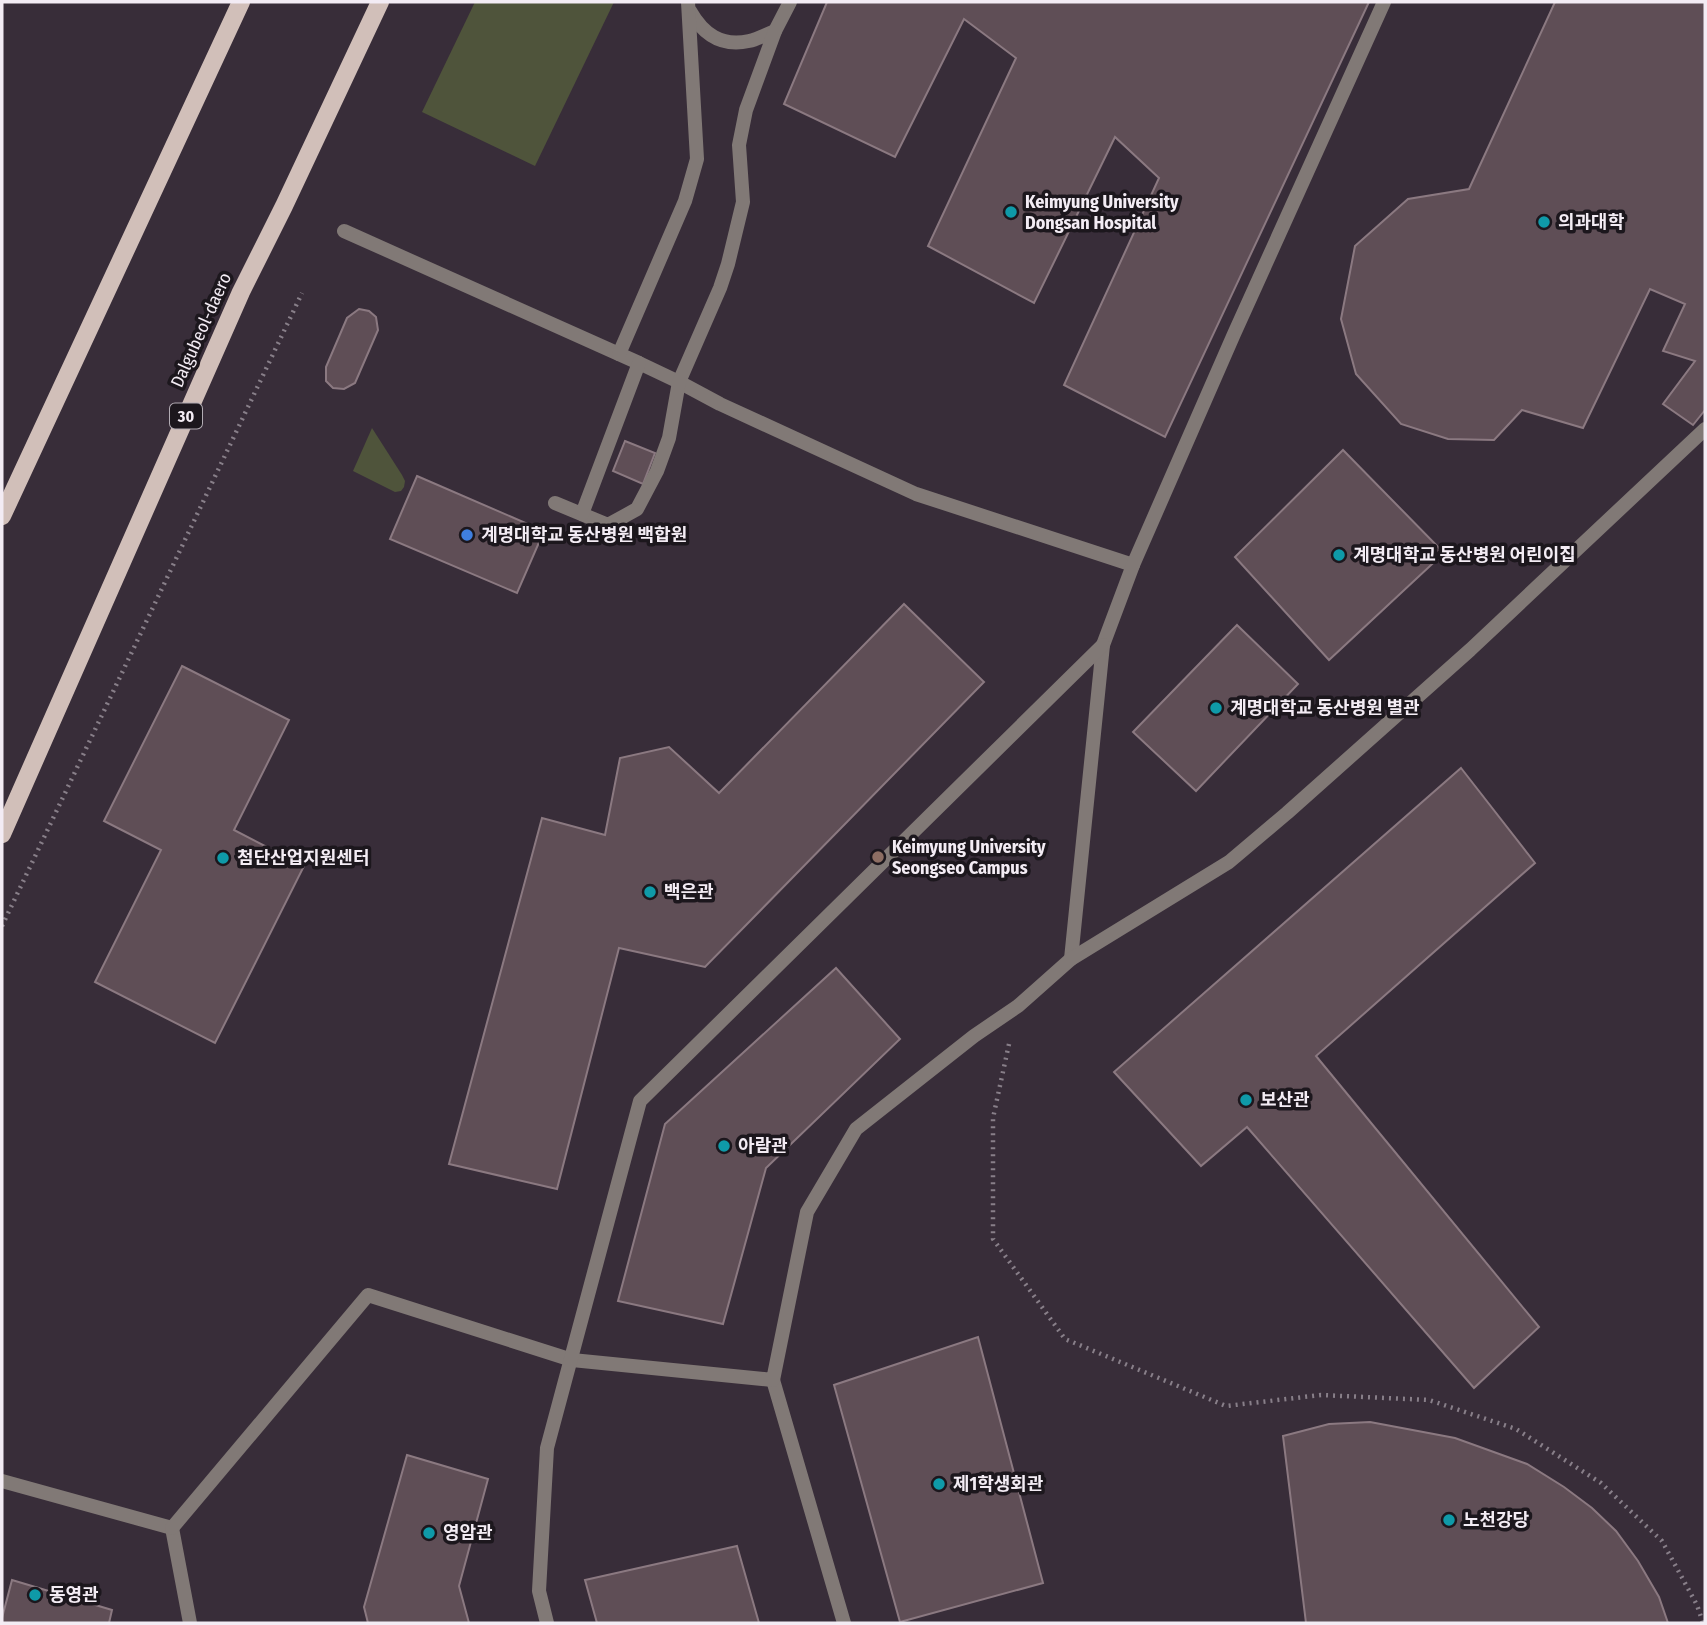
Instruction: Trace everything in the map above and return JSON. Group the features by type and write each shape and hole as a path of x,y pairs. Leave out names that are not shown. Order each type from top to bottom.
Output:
{"main road":[{"path":"2,516 241,2"},
{"name":"Dalgubeol-daero","path":"2,834 240,292 284,206 380,2"}],"lane":[{"path":"555,503 608,524 637,509 657,471 669,438 679,382 728,264 743,202 739,145 746,110 775,31 790,2"},
{"path":"1071,959 1103,645 1133,565 1384,2"},
{"path":"688,4 698,24 710,36 748,42 775,31"},
{"path":"619,354 685,201 697,159 688,4"},
{"path":"344,231 639,363 720,404 916,494 1133,565"},
{"path":"582,514 639,363"},
{"path":"844,1623 773,1380 807,1212 856,1129 974,1036 1018,1006 1071,959 1229,862 1268,830 1479,640 1705,429"},
{"path":"547,1623 539,1591 547,1448 640,1101 1103,645"},
{"path":"172,1528 369,1295 572,1360 773,1380"},
{"path":"2,1481 172,1528"},
{"path":"172,1528 190,1623"}],"path":[{"path":"2,926 302,293"},
{"path":"1018,1006 993,1118 993,1239 1065,1339 1226,1406 1321,1395 1429,1400 1516,1429 1601,1482 1662,1541 1703,1623"}],"green space":[{"path":"475,2 614,2 535,166 422,112"},
{"path":"372,428 405,481 401,491 395,492 353,471"}],"building":[{"name":"Keimyung University Dongsan Hospital","path":"827,2 1369,2 1165,437 1064,385 1159,178 1115,137 1034,303 928,246 1016,58 964,19 895,157 784,104"},
{"name":"의과대학","path":"1555,2 1705,2 1705,410 1693,425 1663,404 1695,361 1663,351 1685,304 1650,289 1583,428 1522,410 1494,440 1448,439 1401,424 1356,374 1341,319 1355,246 1408,199 1469,189"},
{"path":"359,309 369,311 376,317 378,330 355,383 344,389 333,388 326,381 326,367 347,318"},
{"path":"625,441 655,453 643,484 613,471"},
{"name":"계명대학교 동산병원 어린이집","path":"1343,450 1444,553 1329,660 1235,557"},
{"name":"계명대학교 동산병원 백합원","path":"417,476 544,531 517,593 390,539"},
{"name":"백은관","path":"904,604 984,682 705,967 619,948 557,1189 449,1164 542,818 605,835 620,758 669,747 719,793"},
{"name":"계명대학교 동산병원 별관","path":"1237,625 1298,684 1196,791 1133,732"},
{"name":"첨단산업지원센터","path":"182,666 289,720 234,830 304,866 215,1043 95,982 161,850 104,821"},
{"name":"보산관","path":"1461,768 1535,863 1316,1056 1539,1327 1474,1388 1247,1127 1201,1166 1114,1072"},
{"name":"아람관","path":"836,968 900,1039 766,1168 723,1324 618,1301 665,1124"},
{"name":"제1학생회관","path":"978,1337 1043,1583 900,1622 834,1385"},
{"name":"노천강당","path":"1370,1422 1455,1438 1527,1464 1564,1487 1616,1531 1659,1597 1668,1623 1306,1623 1283,1436 1329,1424"},
{"name":"영암관","path":"407,1455 488,1479 459,1586 469,1623 368,1623 364,1607"},
{"path":"737,1546 759,1623 597,1623 585,1580"},
{"name":"동영관","path":"12,1580 112,1610 109,1623 2,1623"}],"place":[{"name":"Keimyung University Dongsan Hospital","path":"1011,212"},
{"name":"의과대학","path":"1544,222"},
{"name":"계명대학교 동산병원 백합원","path":"467,535"},
{"name":"계명대학교 동산병원 어린이집","path":"1339,555"},
{"name":"계명대학교 동산병원 별관","path":"1216,708"},
{"name":"Keimyung University Seongseo Campus","path":"878,857"},
{"name":"첨단산업지원센터","path":"223,858"},
{"name":"백은관","path":"650,892"},
{"name":"보산관","path":"1246,1100"},
{"name":"아람관","path":"724,1146"},
{"name":"제1학생회관","path":"939,1484"},
{"name":"노천강당","path":"1449,1520"},
{"name":"영암관","path":"429,1533"},
{"name":"동영관","path":"35,1595"}]}
